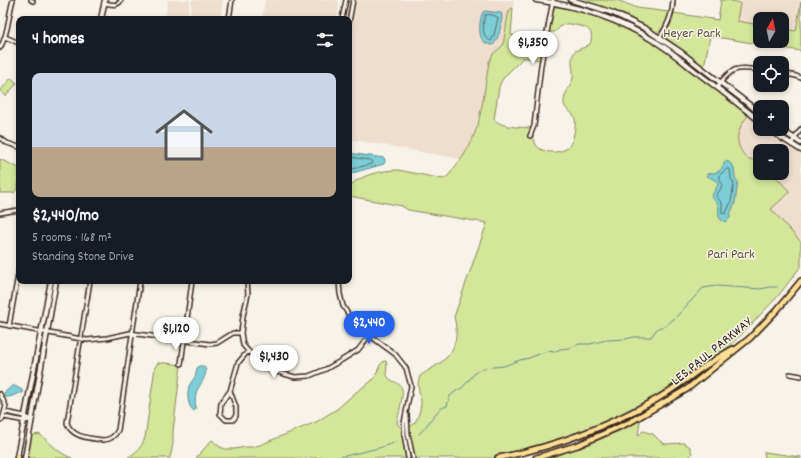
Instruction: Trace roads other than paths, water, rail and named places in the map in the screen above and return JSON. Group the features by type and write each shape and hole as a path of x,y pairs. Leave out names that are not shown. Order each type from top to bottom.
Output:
{"main road":[{"path":"536,0 553,1 573,6 607,18 640,33 657,43 753,116"},
{"path":"571,0 613,13 660,38 753,108"},
{"path":"102,16 104,2"},
{"path":"789,135 801,144"},
{"path":"780,136 801,150"},
{"name":"LES PAUL PARKWAY","path":"536,458 578,445 630,422 687,389 750,338 777,310 801,281"},
{"path":"17,457 50,284"},
{"path":"25,458 55,284"},
{"name":"LES PAUL PARKWAY","path":"498,458 553,445 587,433 614,421 658,398 750,338"}],"street":[{"path":"0,48 5,37 12,0"},
{"path":"104,2 116,5 120,3 121,0"},
{"path":"229,16 232,0"},
{"path":"343,16 346,0"},
{"path":"350,16 353,0"},
{"path":"657,43 669,22 673,0"},
{"path":"530,136 534,126 541,65 553,1"},
{"path":"5,37 16,42"},
{"path":"716,87 729,72 744,68 753,69"},
{"path":"789,75 801,78"},
{"path":"791,144 801,129"},
{"path":"0,138 7,143 16,146"},
{"path":"0,214 16,210"},
{"path":"9,326 16,284"},
{"path":"89,284 67,423 70,430 77,435 103,440 107,440 118,430 140,284"},
{"path":"181,364 192,284"},
{"path":"247,284 248,294 240,334 243,345 248,352 270,370 294,377 309,376 326,369 358,350 369,336"},
{"path":"339,284 343,306 350,317 358,327 394,354 406,368 411,386 404,422 404,434 408,458"},
{"path":"0,324 80,339 98,339 132,333 210,344 217,343 233,334 240,334"},
{"path":"230,391 236,407 236,416 233,420 226,420 220,414 221,402 230,391 238,363 248,352"},
{"path":"790,374 801,376"},
{"path":"0,394 6,406 3,418 31,420"},
{"path":"407,409 408,434 413,458"},
{"path":"5,412 25,419"}],"water":[{"path":"484,11 502,14 501,26 493,45 485,43 480,35 480,23"},
{"path":"352,153 384,158 384,164 352,173"},
{"path":"725,161 729,162 734,167 735,178 738,182 735,203 730,214 730,218 726,222 720,218 717,203 713,199 712,195 717,188 718,183 707,176 707,174 720,170"},
{"path":"199,366 204,366 206,373 196,393 196,409 194,411 188,400 188,393 189,385 195,377"},
{"path":"12,386 22,390 23,393 10,397 4,396 5,392"}],"waterway":[{"path":"419,434 438,411 447,406 450,396 462,388 479,370 504,366 547,351 555,352 560,349 570,348 579,344 590,344 606,340 626,339 633,337 651,337 657,329 665,326 675,318 703,288 716,286 761,289 777,287"},
{"path":"336,458 379,448 396,442"}],"park label":[{"name":"Heyer Park","path":"692,34"},
{"name":"Pari Park","path":"731,255"}]}
